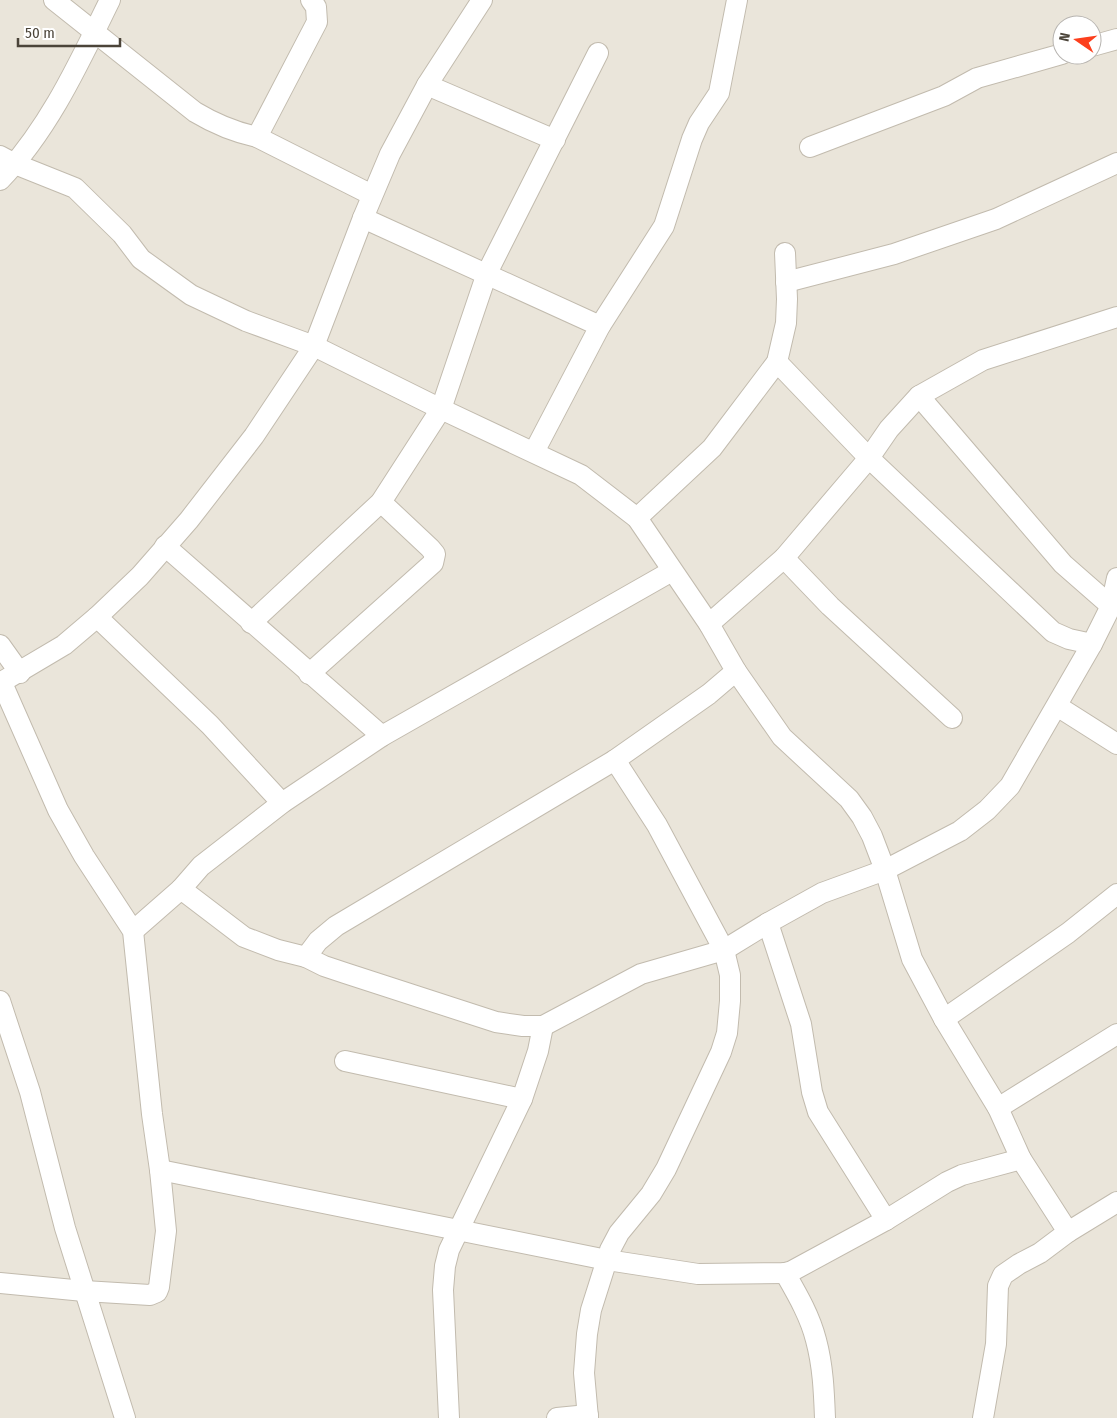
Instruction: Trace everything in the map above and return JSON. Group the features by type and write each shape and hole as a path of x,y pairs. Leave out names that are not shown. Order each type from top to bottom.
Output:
{"street":[{"path":"54,0 195,112 213,123 239,133 257,137 372,195"},
{"path":"0,180 7,160 32,143 55,106 110,0"},
{"path":"257,137 317,22 316,7 311,0"},
{"path":"0,1283 145,1296 157,1292 161,1279 166,1231 133,931 129,922 84,856 58,810 1,683 64,645 140,576 189,520 254,436 314,346 372,195 390,154 427,85 482,0"},
{"path":"534,452 600,326 664,226 671,210 692,139 699,123 719,93 737,0"},
{"path":"1102,43 1117,39"},
{"path":"251,622 381,502 441,409 487,273 598,53"},
{"path":"810,147 944,96 977,78 1052,57"},
{"path":"427,85 555,140"},
{"path":"7,160 75,188 122,234 142,259 191,295 246,321 314,346 581,475 636,518 709,624 736,671 782,737 849,799 862,817 885,870 912,959 944,1019 998,1108 1021,1159 1068,1232"},
{"path":"786,282 894,254 996,219 1117,163"},
{"path":"363,218 600,326"},
{"path":"636,518 712,448 777,362 786,323 784,252"},
{"path":"709,624 784,558 869,458 889,429 919,396 983,360 1117,318"},
{"path":"777,362 869,458 1053,632 1069,639 1092,644"},
{"path":"919,396 1063,564 1110,606"},
{"path":"309,674 433,563 435,554 430,548 381,502"},
{"path":"165,546 382,736"},
{"path":"784,558 830,606 952,718"},
{"path":"133,931 182,889 201,866 282,803 382,736 672,571"},
{"path":"182,889 244,937 278,950 306,957 338,971 496,1022 523,1026 543,1026 640,974 724,950 768,922 822,893 885,870 960,831 987,810 1010,786 1092,644 1110,606 1117,578"},
{"path":"97,617 210,725 282,803"},
{"path":"0,645 20,673"},
{"path":"306,957 318,941 336,926 615,760 709,694 736,671"},
{"path":"1057,706 1117,744"},
{"path":"557,1418 588,1416 584,1373 587,1334 592,1310 610,1250 619,1233 651,1194 666,1169 721,1052 727,1033 730,1001 730,975 724,950 657,825 615,760"},
{"path":"944,1019 1068,933 1117,894"},
{"path":"768,922 801,1024 812,1092 818,1112 886,1220"},
{"path":"0,1001 30,1092 65,1228 125,1418"},
{"path":"448,1418 443,1290 448,1250 522,1099 538,1051 543,1026"},
{"path":"998,1108 1117,1034"},
{"path":"345,1061 522,1099"},
{"path":"160,1170 607,1260 698,1274 785,1273 886,1220 947,1182 962,1175 1021,1159"},
{"path":"984,1418 996,1344 998,1286 1003,1275 1117,1202"},
{"path":"785,1273 802,1304 816,1339 823,1373 825,1418"}],"shaded area":[{"path":"0,0 1117,0 1117,1418 0,1418"}]}
